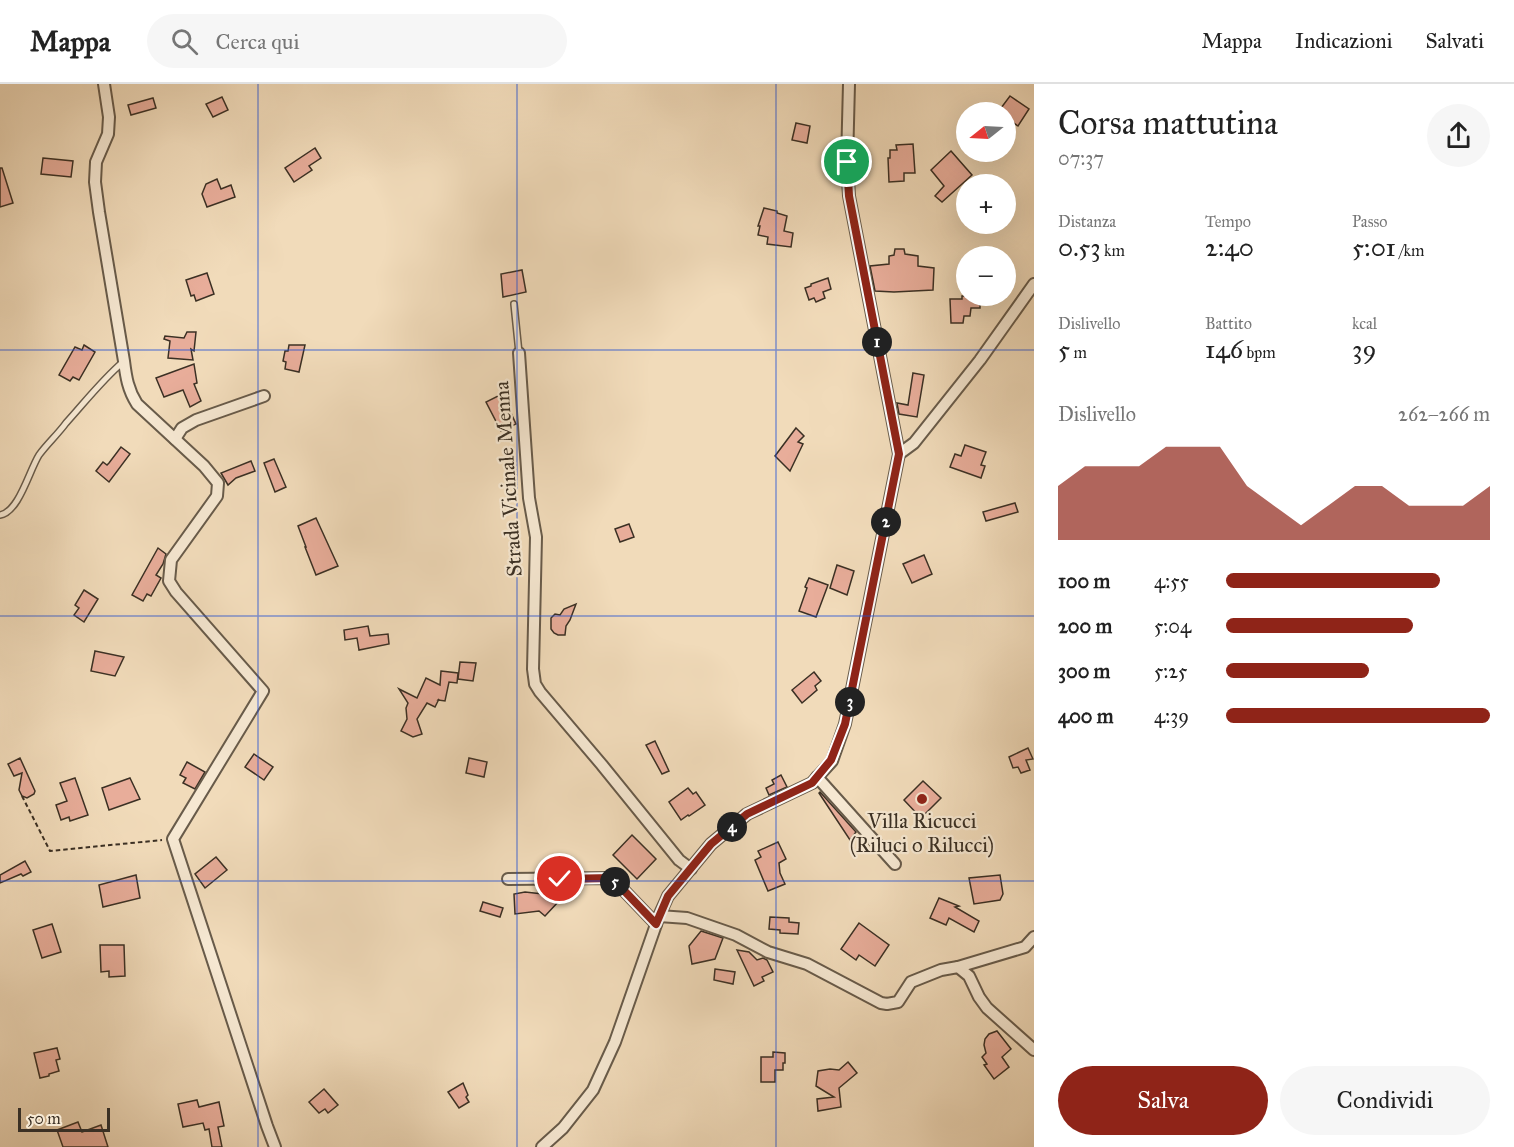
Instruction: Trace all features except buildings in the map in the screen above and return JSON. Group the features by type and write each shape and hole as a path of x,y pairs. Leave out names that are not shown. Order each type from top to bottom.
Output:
{"street":[{"path":"104,84 109,117 108,134 96,162 95,182 126,381 136,404 204,466 218,483 217,496 171,561 169,581 262,691 174,839 275,1147"},
{"path":"542,1147 563,1128 593,1090 615,1042 657,920 668,896 711,844 747,814 812,783 831,760 845,724 899,454 849,196 847,162 849,84"},
{"path":"899,454 914,443 958,388 1034,284"},
{"name":"Strada Vicinale Menna","path":"519,353 528,487 536,537 533,669 535,684 679,860 691,870"},
{"path":"175,439 182,428 196,420 264,396"},
{"path":"817,777 895,864"},
{"path":"508,879 612,878 657,920 687,918 736,935 768,952 807,964 887,1004 898,1002 911,982 941,970 1024,947 1034,937"},
{"path":"958,967 969,976 978,997 987,1008 1034,1050"}],"lane":[{"path":"514,304 519,353"},
{"path":"0,514 6,514 17,502 39,454 108,375 124,361"}],"path":[{"path":"22,796 50,851 174,839"}],"place":[{"name":"Villa Ricucci (Riluci o Rilucci)","path":"922,799"}],"route":[{"path":"560,879 612,878 656,924 668,896 711,844 747,814 812,783 831,760 845,724 899,454 849,196 847,162"}]}
